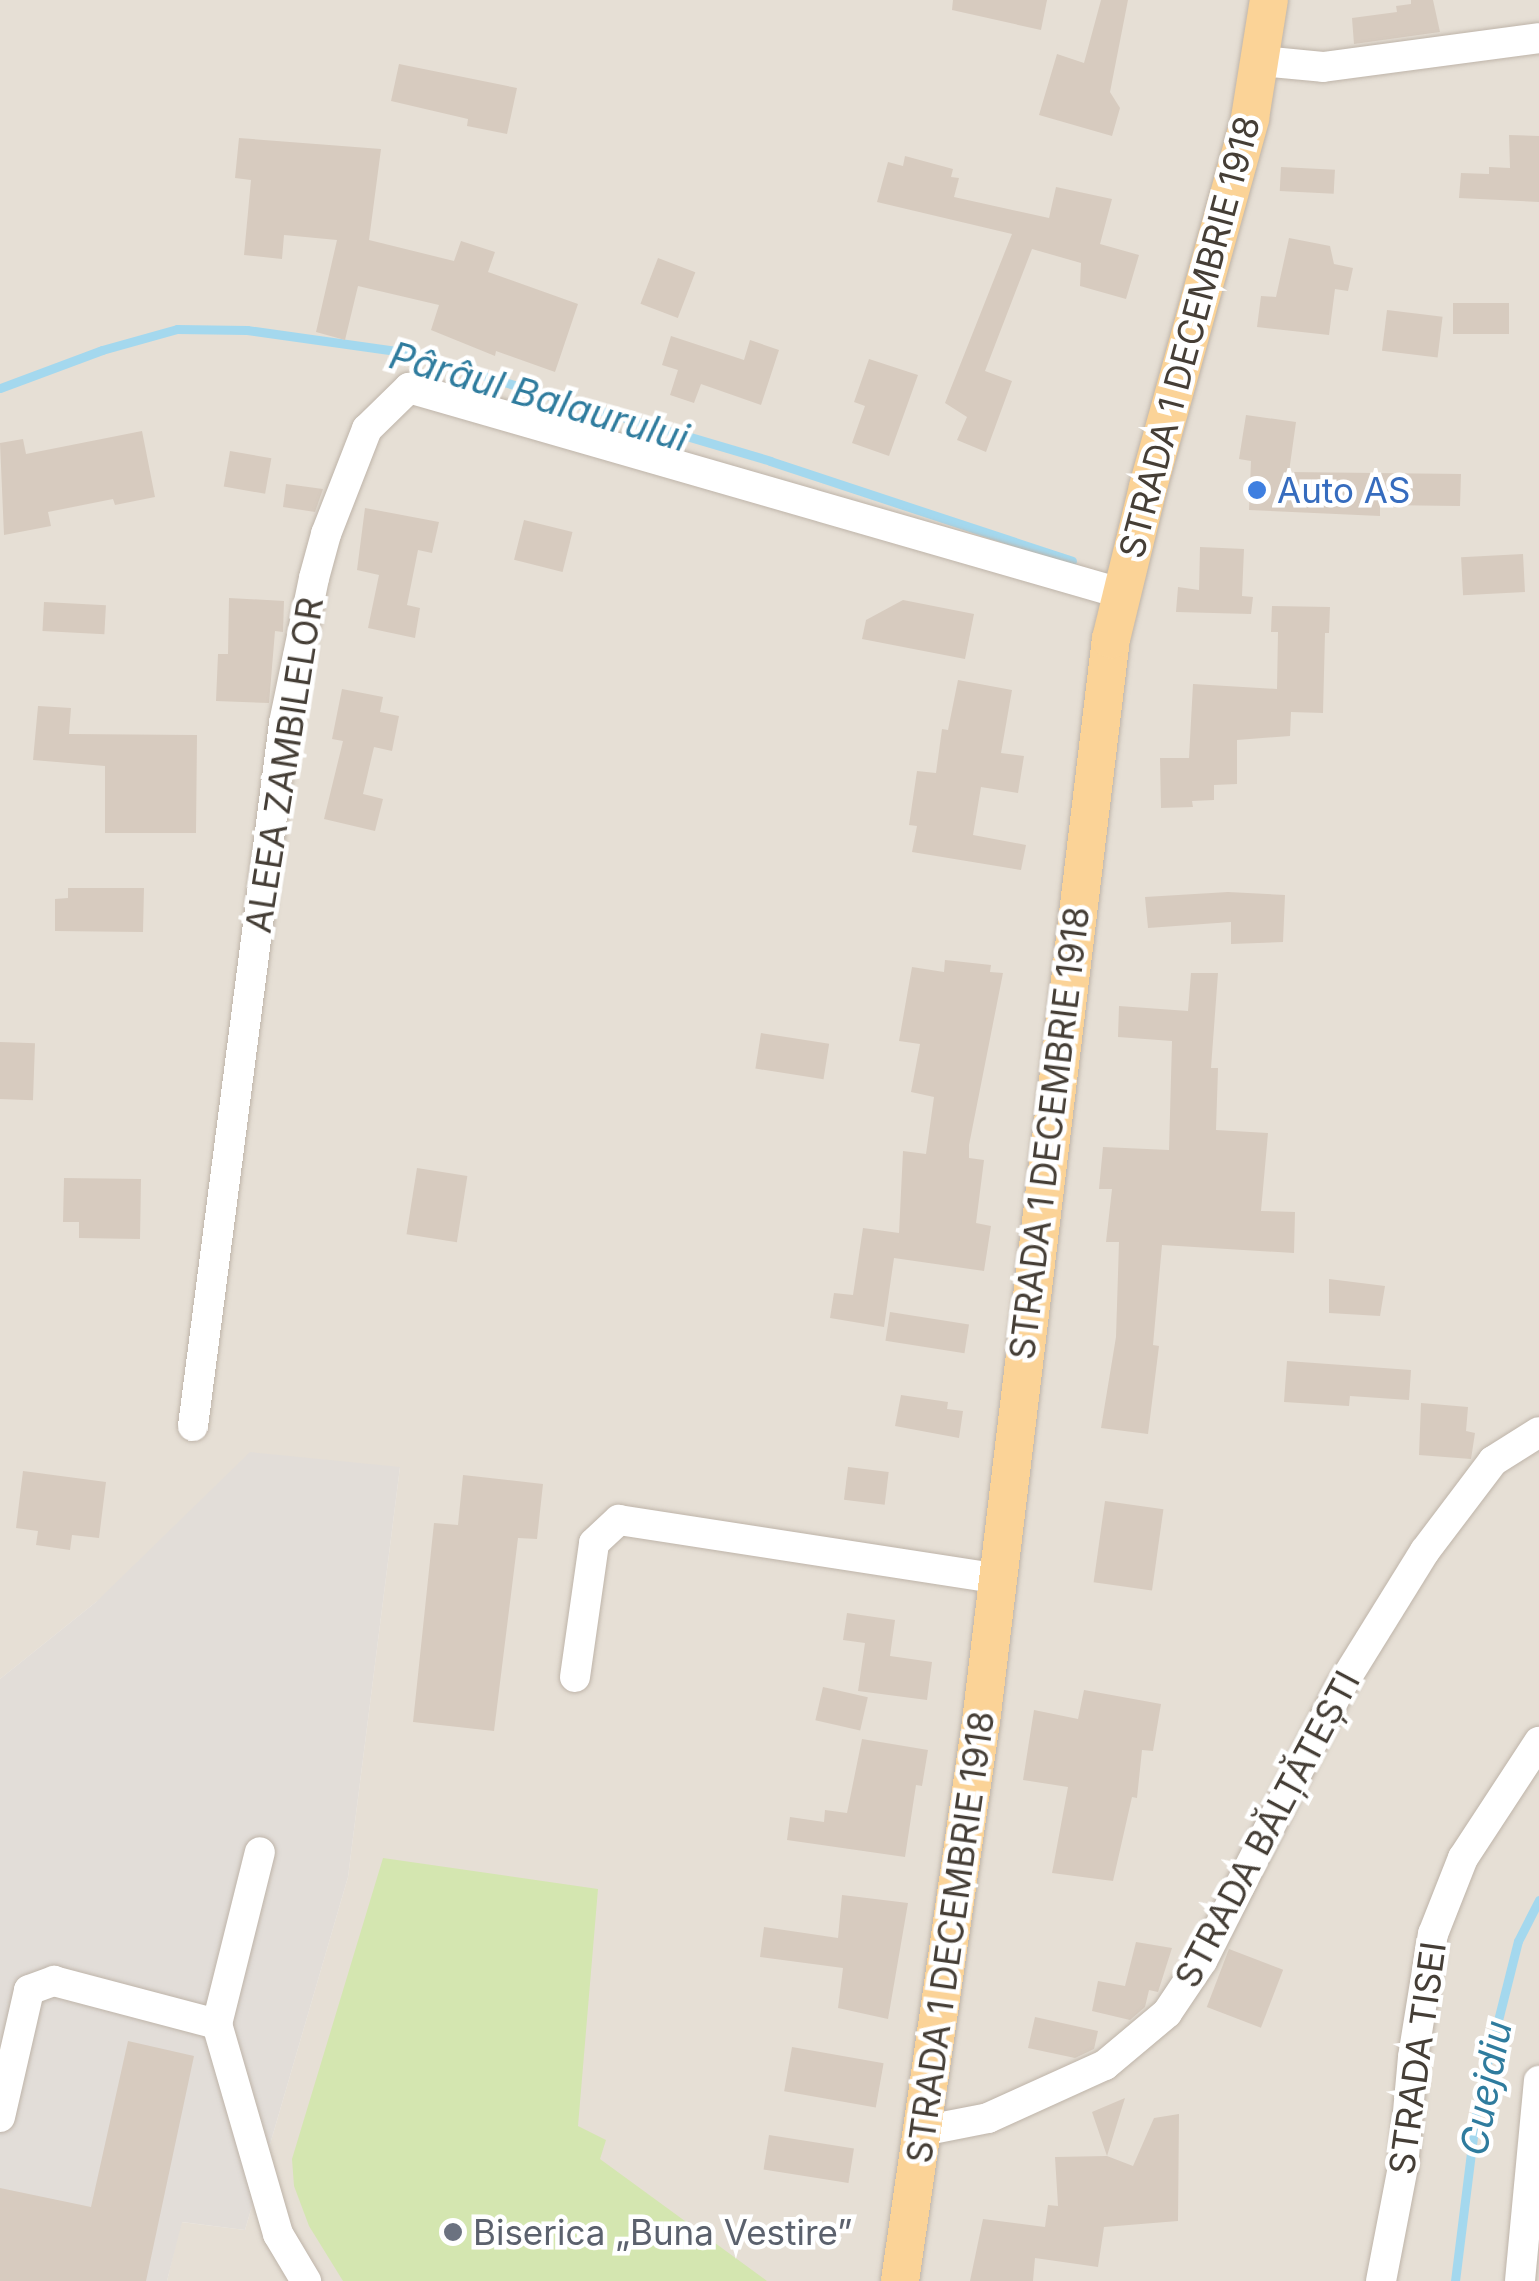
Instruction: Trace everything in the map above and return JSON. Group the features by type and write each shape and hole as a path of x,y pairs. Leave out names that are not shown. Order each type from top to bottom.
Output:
{"main road":[{"name":"STRADA 1 DECEMBRIE 1918","path":"900,2281 998,1578 1094,749 1120,592 1224,222 1261,61 1269,0"}],"street":[{"path":"1261,61 1323,67 1539,38"},
{"name":"ALEEA ZAMBILELOR","path":"193,1426 284,723 314,578 326,534 367,429 408,388 1120,592"},
{"name":"STRADA BĂLȚĂTEȘTI","path":"922,2130 988,2118 1105,2065 1167,2013 1202,1961 1340,1688 1424,1551 1493,1461 1539,1432"},
{"path":"575,1677 594,1543 619,1520 998,1578"},
{"name":"STRADA TISEI","path":"1382,2281 1403,2167 1413,2057 1433,1934 1463,1858 1539,1742"},
{"path":"260,1852 217,2024 278,2234 306,2281"},
{"path":"0,2117 29,1990 54,1981 217,2024"},
{"path":"1520,2281 1539,2081"}],"shaded area":[{"path":"0,0 1539,0 1539,2281 167,2281 181,2222 245,2230 348,1877 400,1467 96,1602 0,1679"},
{"path":"250,1452 400,1467 348,1877 245,2230 182,2222 167,2281 0,2281 0,1679 96,1602"}],"green space":[{"path":"383,1858 598,1889 578,2126 606,2140 600,2159 767,2281 343,2281 309,2226 294,2186 292,2159"}],"building":[{"path":"953,0 1047,0 1041,30 952,10"},
{"path":"1101,0 1128,0 1110,92 1120,108 1112,136 1039,115 1057,54 1084,63"},
{"path":"1411,0 1433,0 1440,32 1354,44 1352,18 1397,12 1396,6 1411,4"},
{"path":"399,64 517,88 507,134 467,126 468,119 391,101"},
{"path":"1509,135 1539,136 1539,202 1459,198 1461,173 1489,174 1489,167 1510,168"},
{"path":"239,138 381,149 369,240 454,261 461,241 495,252 488,272 578,304 555,372 496,351 495,356 431,330 439,305 358,286 345,340 316,332 337,240 284,235 282,259 244,255 251,180 235,178"},
{"path":"905,156 953,169 951,177 959,178 954,197 1049,218 1056,187 1112,199 1100,244 1139,255 1126,299 1080,286 1081,263 1032,249 985,371 1012,381 986,452 957,440 967,417 945,403 1012,234 877,202 888,162 903,166"},
{"path":"1281,167 1335,170 1334,194 1280,191"},
{"path":"1289,238 1330,246 1334,264 1353,268 1348,291 1335,289 1329,335 1257,327 1261,296 1276,297"},
{"path":"658,258 695,272 678,318 640,304"},
{"path":"1453,303 1509,303 1509,334 1453,334"},
{"path":"1387,310 1443,317 1438,358 1382,351"},
{"path":"671,336 744,360 750,340 779,350 761,405 701,384 694,403 670,395 678,370 662,365"},
{"path":"869,359 918,375 889,456 852,443 865,406 854,402"},
{"path":"1246,415 1296,422 1289,472 1461,474 1460,506 1380,505 1380,516 1249,510 1251,461 1239,459"},
{"path":"142,431 155,497 115,505 113,499 48,512 51,526 4,535 0,443 23,439 26,454"},
{"path":"230,451 271,458 265,494 224,486"},
{"path":"286,484 323,489 315,512 283,507"},
{"path":"365,508 439,522 432,553 418,550 407,605 420,608 415,638 368,628 379,575 357,570"},
{"path":"524,520 573,532 563,572 514,560"},
{"path":"1200,547 1244,549 1242,596 1253,597 1251,614 1176,612 1178,587 1199,590"},
{"path":"1523,554 1525,592 1463,595 1461,557"},
{"path":"229,598 284,601 283,632 275,631 269,703 216,701 218,654 228,654"},
{"path":"903,600 974,614 965,659 862,639 866,620"},
{"path":"44,602 106,605 104,634 42,631"},
{"path":"1272,606 1330,607 1329,633 1325,633 1323,713 1291,712 1290,736 1237,740 1237,784 1214,785 1214,800 1192,801 1193,807 1161,808 1160,758 1189,758 1193,684 1277,689 1278,632 1271,632"},
{"path":"958,680 1012,690 1001,753 1024,756 1018,793 981,787 973,835 1026,845 1021,870 912,852 917,826 909,825 917,771 936,773 942,729 948,730"},
{"path":"342,689 383,697 380,712 399,716 392,751 374,747 363,794 383,799 375,831 324,819 343,741 332,739"},
{"path":"38,706 71,708 69,734 197,735 196,833 105,833 105,766 33,760"},
{"path":"68,888 144,888 143,932 55,931 55,899 68,898"},
{"path":"1228,892 1285,895 1283,942 1231,944 1231,922 1148,928 1145,897"},
{"path":"945,960 991,965 990,972 1003,973 969,1145 969,1158 984,1160 976,1223 991,1226 984,1271 894,1258 884,1327 830,1318 834,1293 853,1295 863,1228 899,1233 903,1151 926,1154 934,1097 911,1092 920,1044 899,1041 912,967 944,972"},
{"path":"1191,973 1218,973 1211,1068 1218,1068 1216,1130 1268,1133 1261,1211 1295,1212 1294,1253 1162,1245 1153,1345 1159,1346 1148,1434 1101,1428 1116,1337 1119,1242 1106,1242 1112,1189 1099,1189 1103,1147 1169,1150 1172,1041 1118,1037 1119,1006 1188,1011"},
{"path":"761,1033 829,1044 824,1079 755,1069"},
{"path":"0,1042 35,1043 33,1100 0,1099"},
{"path":"417,1168 467,1176 457,1242 407,1234"},
{"path":"64,1178 141,1179 140,1239 79,1238 79,1222 63,1222"},
{"path":"1329,1279 1385,1286 1380,1316 1329,1313"},
{"path":"890,1312 969,1325 964,1353 885,1341"},
{"path":"1287,1361 1411,1370 1409,1400 1350,1396 1349,1406 1284,1402"},
{"path":"901,1395 948,1402 947,1409 963,1411 959,1438 895,1426"},
{"path":"1421,1403 1468,1407 1466,1431 1475,1433 1471,1459 1419,1455"},
{"path":"848,1467 889,1472 885,1505 844,1500"},
{"path":"23,1471 106,1482 99,1538 72,1535 70,1550 36,1545 38,1531 16,1528"},
{"path":"463,1475 543,1484 537,1539 518,1538 494,1731 413,1722 434,1523 458,1525"},
{"path":"1105,1501 1163,1509 1152,1590 1094,1582"},
{"path":"847,1613 895,1620 890,1656 932,1662 927,1700 858,1691 865,1643 843,1640"},
{"path":"823,1687 868,1697 860,1730 815,1720"},
{"path":"1084,1690 1161,1704 1153,1751 1142,1750 1137,1798 1132,1797 1113,1881 1052,1873 1068,1787 1023,1780 1034,1710 1078,1719"},
{"path":"862,1739 928,1750 922,1786 916,1785 905,1857 787,1840 790,1817 824,1822 825,1810 847,1813"},
{"path":"842,1895 908,1903 888,2019 838,2008 843,1968 760,1957 764,1927 838,1938"},
{"path":"1136,1942 1172,1948 1158,1992 1149,1990 1145,2007 1130,2020 1092,2011 1098,1981 1125,1986"},
{"path":"1229,1949 1283,1970 1261,2028 1207,2007"},
{"path":"1035,2017 1098,2031 1094,2049 1075,2058 1028,2048"},
{"path":"128,2041 194,2056 146,2281 0,2281 0,2188 91,2207"},
{"path":"792,2047 884,2063 876,2107 784,2091"},
{"path":"1125,2098 1107,2156 1092,2112"},
{"path":"1179,2114 1178,2221 1104,2227 1098,2267 1035,2258 1033,2281 970,2281 983,2219 1045,2227 1048,2205 1058,2206 1055,2157 1107,2156 1133,2166 1154,2118"},
{"path":"769,2135 854,2148 848,2183 764,2170"}],"waterway":[{"name":"Pârâul Balaurului","path":"0,388 102,350 177,329 247,330 403,352 770,461 1072,561"},
{"name":"Cuejdiu","path":"1455,2281 1477,2104 1518,1941 1539,1900"}],"place":[{"name":"Auto AS","path":"1257,490"},
{"name":"Biserica „Buna Vestire”","path":"453,2232"}]}
